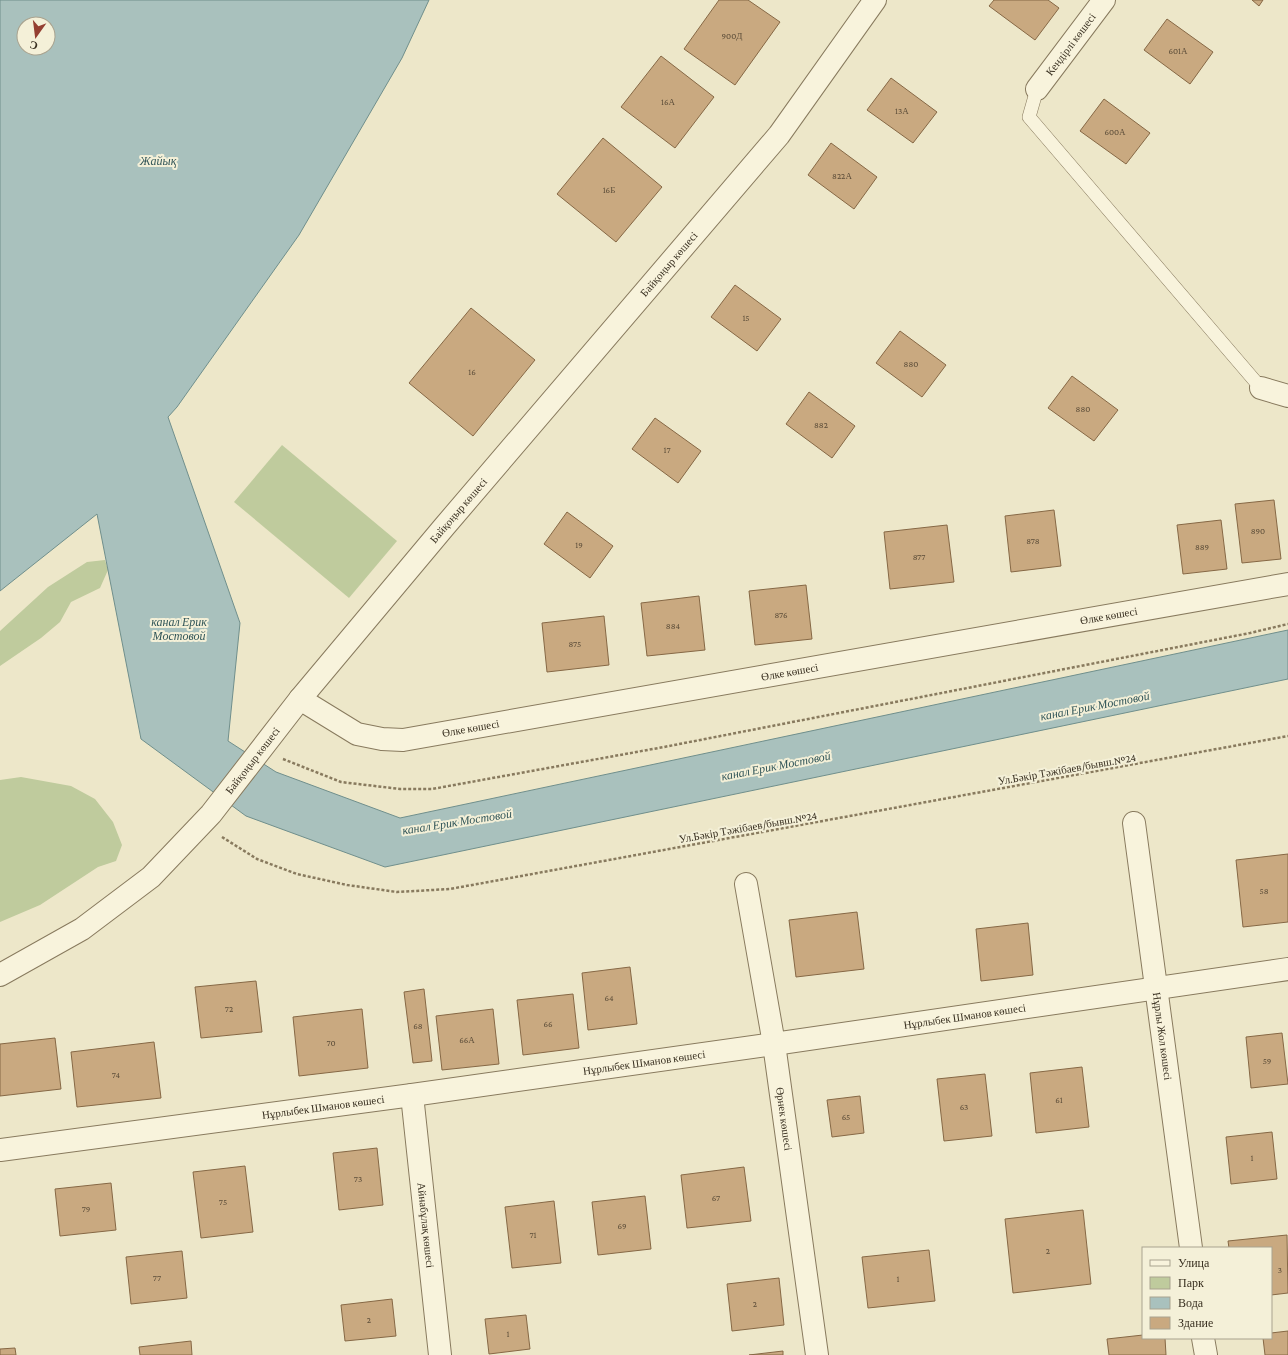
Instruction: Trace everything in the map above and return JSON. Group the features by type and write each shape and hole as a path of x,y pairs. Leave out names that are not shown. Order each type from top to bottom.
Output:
{"street":[{"name":"Байқоңыр көшесi","path":"0,975 82,929 145,882 211,814 300,699 444,527 779,135 875,0"},
{"name":"Кендірлі көшесі","path":"1037,89 1104,0"},
{"path":"1261,388 1288,396"},
{"name":"Өлке көшесі","path":"300,699 358,734 382,739 403,740 1288,584"},
{"name":"Нұрлы Жол көшесі","path":"1134,823 1191,1247"},
{"name":"Өрнек көшесі","path":"746,884 774,1044 817,1355"},
{"name":"Нұрлыбек Шманов көшесі","path":"0,1150 412,1095 1288,969"},
{"name":"Айнабұлақ көшесі","path":"412,1095 440,1355"},
{"path":"1203,1339 1206,1355"}],"lane":[{"path":"1037,89 1030,117 1261,388"}],"path":[{"path":"282,759 340,782 400,789 432,789 672,746 1234,636 1288,624"},
{"name":"Ул.Бәкір Тәжібаев/бывш.№24","path":"218,835 257,859 297,874 347,885 397,892 450,889 1288,736"}],"green space":[{"path":"282,445 397,541 349,598 234,502"},
{"path":"105,560 108,570 100,588 71,602 60,622 41,638 0,666 0,631 48,587 87,562"},
{"path":"21,777 71,786 95,799 113,822 122,845 116,861 98,867 40,905 0,922 0,780"}],"water":[{"name":"Жайық","path":"0,0 429,0 402,58 299,235 177,407 168,417 240,623 228,741 276,772 400,818 1288,630 1288,679 385,867 246,816 141,739 97,514 0,591"}],"building":[{"path":"719,0 748,0 780,22 735,85 684,49"},
{"path":"994,0 1048,0 1059,8 1035,40 989,6"},
{"path":"1252,0 1263,0 1259,6"},
{"path":"1167,19 1213,52 1190,84 1144,50"},
{"path":"661,56 714,97 675,148 621,107"},
{"path":"891,78 937,112 913,143 867,110"},
{"path":"1104,99 1150,133 1126,164 1080,131"},
{"path":"603,138 662,187 616,242 557,194"},
{"path":"831,143 877,177 854,209 808,175"},
{"path":"735,285 781,319 757,351 711,317"},
{"path":"471,308 535,360 473,436 409,383"},
{"path":"900,331 946,365 922,397 876,363"},
{"path":"1072,376 1118,410 1094,441 1048,408"},
{"path":"809,392 855,426 832,458 786,424"},
{"path":"655,418 701,451 678,483 632,449"},
{"path":"1274,500 1281,559 1242,563 1235,504"},
{"path":"1054,510 1061,566 1011,572 1005,516"},
{"path":"567,512 613,546 590,578 544,544"},
{"path":"1221,520 1227,569 1183,574 1177,525"},
{"path":"947,525 954,582 890,589 884,532"},
{"path":"806,585 812,639 755,645 749,591"},
{"path":"699,596 705,650 647,656 641,603"},
{"path":"604,616 609,665 547,672 542,623"},
{"path":"1288,854 1288,922 1243,927 1236,860"},
{"path":"857,912 864,969 796,977 789,920"},
{"path":"1028,923 1033,975 981,981 976,929"},
{"path":"630,967 637,1024 588,1030 582,973"},
{"path":"256,981 262,1032 201,1038 195,987"},
{"path":"424,989 432,1061 413,1063 404,992"},
{"path":"573,994 579,1048 523,1055 517,1000"},
{"path":"362,1009 368,1068 299,1076 293,1017"},
{"path":"493,1009 499,1064 442,1070 436,1016"},
{"path":"1282,1033 1288,1084 1251,1088 1246,1037"},
{"path":"55,1038 61,1089 0,1096 0,1044"},
{"path":"154,1042 161,1098 77,1107 71,1052"},
{"path":"1082,1067 1089,1127 1036,1133 1030,1073"},
{"path":"985,1074 992,1136 944,1141 937,1079"},
{"path":"860,1096 864,1133 832,1137 827,1100"},
{"path":"1272,1132 1277,1179 1231,1184 1226,1137"},
{"path":"377,1148 383,1205 339,1210 333,1153"},
{"path":"245,1166 253,1232 201,1238 193,1172"},
{"path":"744,1167 751,1221 687,1228 681,1175"},
{"path":"111,1183 116,1230 60,1236 55,1189"},
{"path":"645,1196 651,1249 598,1255 592,1202"},
{"path":"554,1201 561,1263 512,1268 505,1207"},
{"path":"1083,1210 1091,1284 1013,1293 1005,1219"},
{"path":"1287,1235 1288,1293 1272,1295 1272,1247 1229,1247 1228,1241"},
{"path":"929,1250 935,1301 868,1308 862,1257"},
{"path":"182,1251 187,1298 131,1304 126,1257"},
{"path":"779,1278 784,1325 732,1331 727,1284"},
{"path":"392,1299 396,1336 345,1341 341,1305"},
{"path":"526,1315 530,1349 489,1354 485,1319"},
{"path":"1288,1331 1288,1355 1265,1355 1263,1339 1272,1339 1272,1333"},
{"path":"1142,1335 1142,1339 1165,1339 1166,1355 1109,1355 1107,1339"},
{"path":"191,1341 192,1355 140,1355 139,1347"},
{"path":"15,1348 16,1355 0,1355 0,1349"},
{"path":"783,1351 783,1355 749,1355"}],"water label":[{"name":"канал Ерик Мостовой","path":"179,629"},
{"name":"канал Ерик Мостовой","path":"1095,706"},
{"name":"канал Ерик Мостовой","path":"776,766"},
{"name":"канал Ерик Мостовой","path":"457,822"}]}
